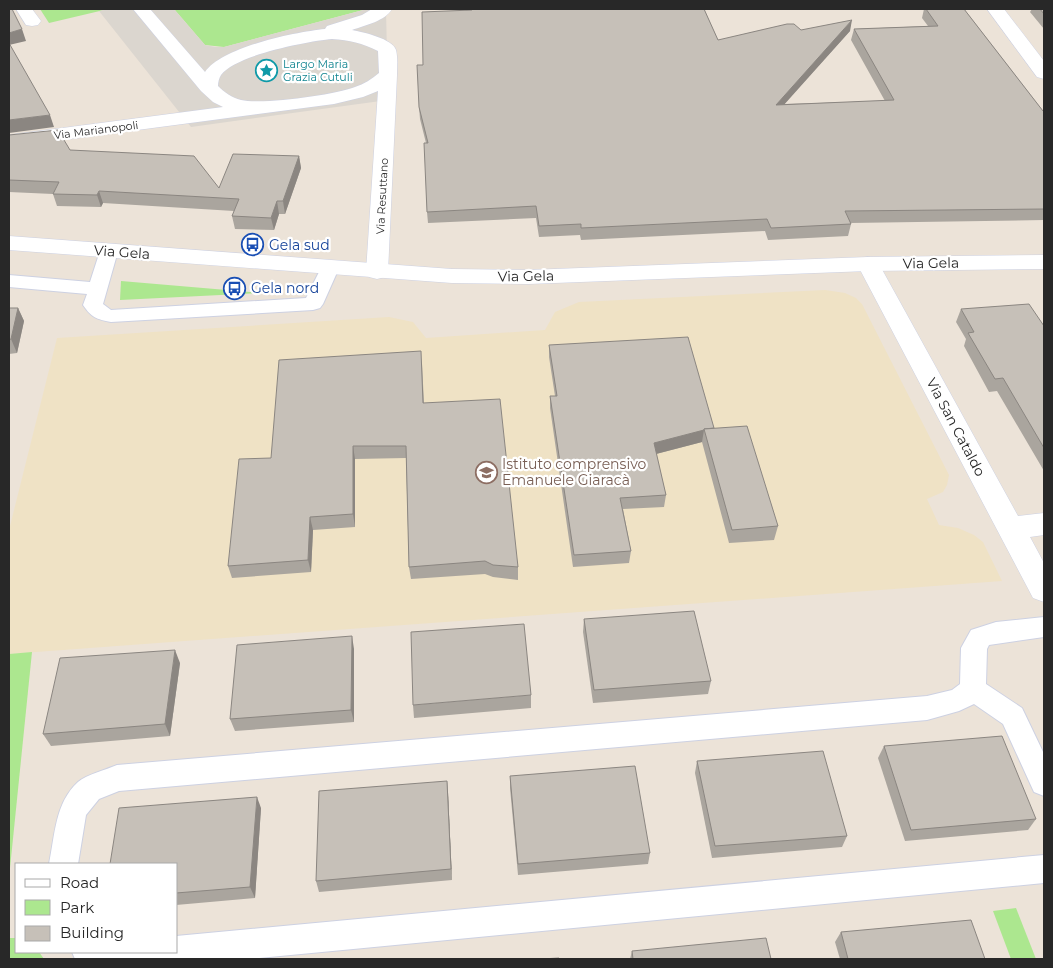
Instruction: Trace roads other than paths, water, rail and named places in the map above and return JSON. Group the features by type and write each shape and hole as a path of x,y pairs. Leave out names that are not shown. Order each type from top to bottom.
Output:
{"street":[{"path":"141,9 208,87 222,101 237,106 262,108 356,94 377,86 388,76"},
{"path":"208,87 210,77 216,68 237,56 323,34 368,19 385,9"},
{"name":"Via Resuttano","path":"377,272 387,121 388,76 385,9"},
{"path":"995,9 1044,73"},
{"path":"323,34 364,37 376,41 387,49"},
{"path":"176,50 200,58 237,56"},
{"path":"334,98 369,106 387,121"},
{"name":"Via Marianopoli","path":"9,141 262,108"},
{"name":"Via Gela","path":"9,243 377,272 452,276 528,277 868,264 1044,262"},
{"name":"Via San Cataldo","path":"868,264 1044,590"},
{"path":"1010,528 1044,524"}],"lane":[{"path":"109,251 93,305 100,314 111,316 313,304 330,268"},
{"path":"9,281 98,289"},
{"path":"64,863 73,810 89,790 117,778 927,708 959,700 972,689 974,648 980,637 996,632 1044,627"},
{"path":"972,689 1014,716 1044,784"},
{"path":"178,951 1044,870"},
{"path":"91,953 109,957 156,953"}],"place":[{"name":"Largo Maria Grazia Cutuli","path":"267,70"},
{"name":"Gela sud","path":"253,245"},
{"name":"Gela nord","path":"235,288"},
{"name":"Istituto comprensivo Emanuele Giaracà","path":"486,472"}]}
